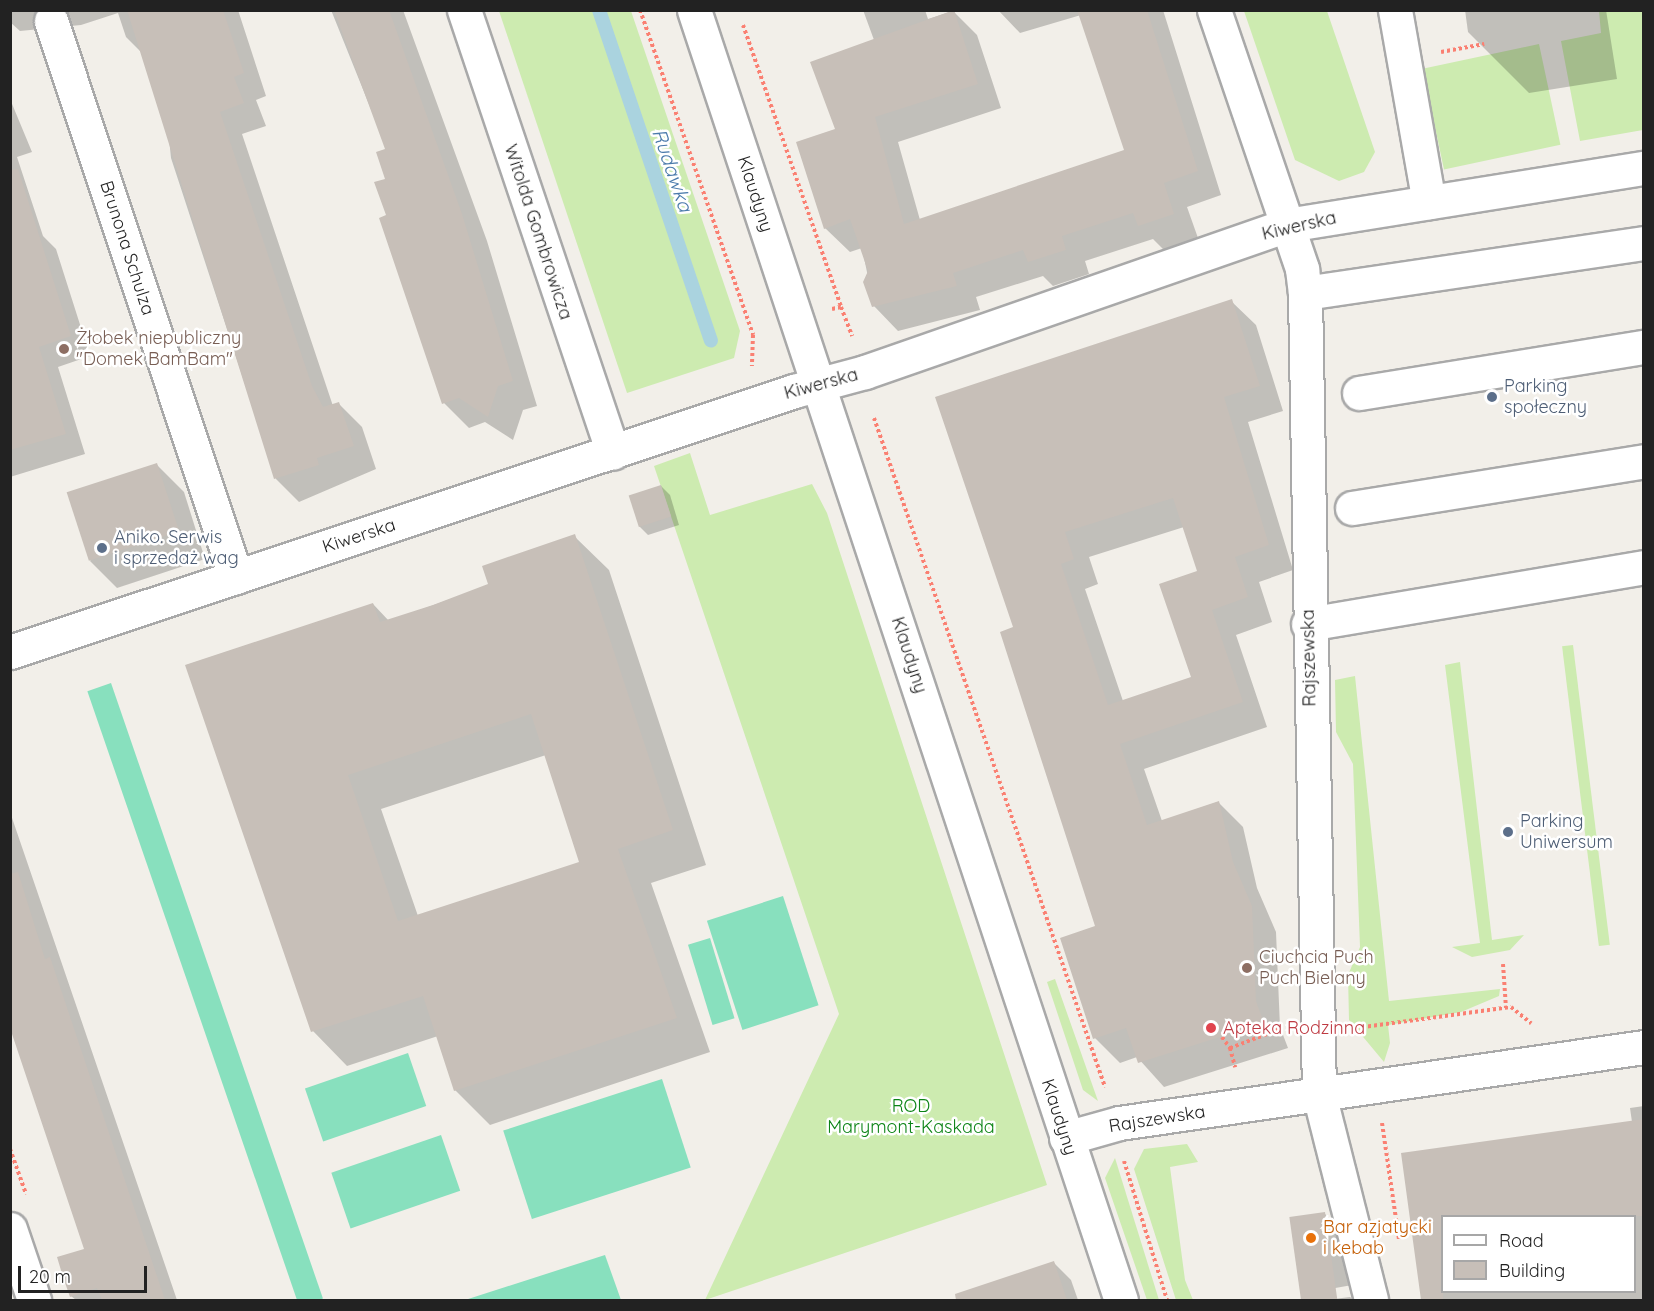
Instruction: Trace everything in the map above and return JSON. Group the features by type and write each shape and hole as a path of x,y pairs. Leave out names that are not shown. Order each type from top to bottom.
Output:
{"street":[{"name":"Witolda Gombrowicza","path":"464,10 613,453"},
{"name":"Klaudyny","path":"694,10 1121,1300"},
{"name":"Rajszewska","path":"1214,10 1287,225 1305,293 1308,624 1319,1094"},
{"path":"1395,10 1429,202"},
{"name":"Brunona Schulza","path":"51,21 236,577"},
{"name":"Kiwerska","path":"10,652 818,383 865,372 1287,225 1644,168"},
{"path":"1305,293 1644,243"},
{"path":"1359,393 1644,347"},
{"path":"1352,508 1644,461"},
{"path":"1308,624 1644,567"},
{"name":"Rajszewska","path":"1066,1138 1119,1123 1644,1047"},
{"path":"1319,1094 1371,1300"},
{"path":"10,1229 34,1300"}],"path":[{"path":"640,10 753,336"},
{"path":"742,21 841,307"},
{"path":"1430,54 1484,44"},
{"path":"873,418 1048,933 1119,1123 1126,1172 1167,1300"},
{"path":"1503,964 1506,1008"},
{"path":"1356,1028 1506,1008 1538,1028"},
{"path":"1375,1086 1401,1253"}],"green space":[{"path":"499,11 631,11 740,331 734,358 627,393"},
{"path":"1244,11 1327,11 1375,152 1364,172 1339,181 1295,160"},
{"path":"1599,11 1643,11 1643,130 1580,141 1561,41 1601,33"},
{"path":"1539,44 1560,145 1444,169 1423,69"},
{"name":"ROD Marymont-Kaskada","path":"690,453 710,515 812,484 827,513 1047,1185 705,1300 839,1014 654,466"},
{"path":"1573,645 1610,945 1599,946 1562,646"},
{"path":"1460,662 1492,940 1524,935 1510,950 1472,957 1452,947 1480,943 1445,665"},
{"path":"1355,676 1389,1001 1500,989 1499,996 1461,1012 1388,1025 1390,1043 1384,1062 1349,1020 1348,975 1360,947 1353,764 1336,732 1335,680"},
{"path":"111,683 323,1299 297,1300 87,691"},
{"path":"783,896 819,1005 742,1030 707,921"},
{"path":"710,938 735,1018 713,1025 688,945"},
{"path":"1055,979 1098,1101 1083,1090 1047,982"},
{"path":"408,1053 426,1106 323,1141 305,1088"},
{"path":"662,1079 691,1167 532,1219 503,1131"},
{"path":"441,1135 460,1191 351,1229 331,1173"},
{"path":"1187,1144 1198,1162 1170,1167 1185,1280 1193,1300 1176,1300 1134,1169 1144,1149"},
{"path":"1115,1158 1159,1300 1147,1300 1105,1178"},
{"path":"605,1255 621,1300 465,1300"}],"building":[{"path":"127,10 223,10 244,73 234,77 244,103 220,112 312,386 323,407 339,402 354,446 317,458 319,465 274,479"},
{"path":"334,10 389,10 462,214 513,381 498,386 488,417 459,398 442,404 379,218 386,215 374,182 385,179 376,152 385,149"},
{"path":"954,10 978,84 875,117 904,224 1124,150 1077,10 1147,10 1198,171 1164,183 1174,214 1138,226 1133,213 1062,236 1066,250 1028,262 1023,250 953,273 957,286 872,307 863,282 868,271 850,219 824,229 796,142 835,129 810,62"},
{"path":"18,169 71,336 39,347 66,434 10,450 10,170"},
{"path":"1232,299 1260,386 1224,397 1269,545 1235,557 1248,597 1212,610 1243,702 1120,744 1147,825 1219,801 1233,862 1252,906 1256,1001 1264,1023 1138,1063 1126,1028 1093,1039 1060,938 1095,926 1000,632 1013,627 935,397","holes":["1173,498 1197,571 1159,584 1191,677 1108,705 1061,564 1074,559 1065,532"]},
{"path":"157,463 179,531 89,561 67,492"},
{"path":"661,485 671,516 639,527 629,496"},
{"path":"575,534 673,830 618,849 677,1018 454,1091 423,996 311,1032 185,665 373,603 380,622 433,605 488,584 482,566","holes":["531,714 579,862 398,921 348,775"]},
{"path":"18,872 45,959 50,957 165,1300 102,1300 97,1288 70,1297 63,1277 57,1257 84,1249 10,1028 10,874"},
{"path":"1644,1119 1644,1216 1441,1215 1441,1293 1443,1293 1443,1300 1421,1300 1401,1153"},
{"path":"1325,1212 1337,1300 1301,1300 1289,1217"},
{"path":"1054,1261 1067,1300 956,1300 955,1294"}],"waterway":[{"name":"Rudawka","path":"599,10 711,341"}],"place":[{"name":"Żłobek niepubliczny \"Domek BamBam\"","path":"64,349"},
{"name":"Parking społeczny","path":"1492,397"},
{"name":"Aniko. Serwis i sprzedaż wag","path":"102,548"},
{"name":"Parking Uniwersum","path":"1508,832"},
{"name":"Ciuchcia Puch Puch Bielany","path":"1247,968"},
{"name":"Apteka Rodzinna","path":"1211,1028"},
{"name":"Bar azjatycki i kebab","path":"1311,1238"}]}
